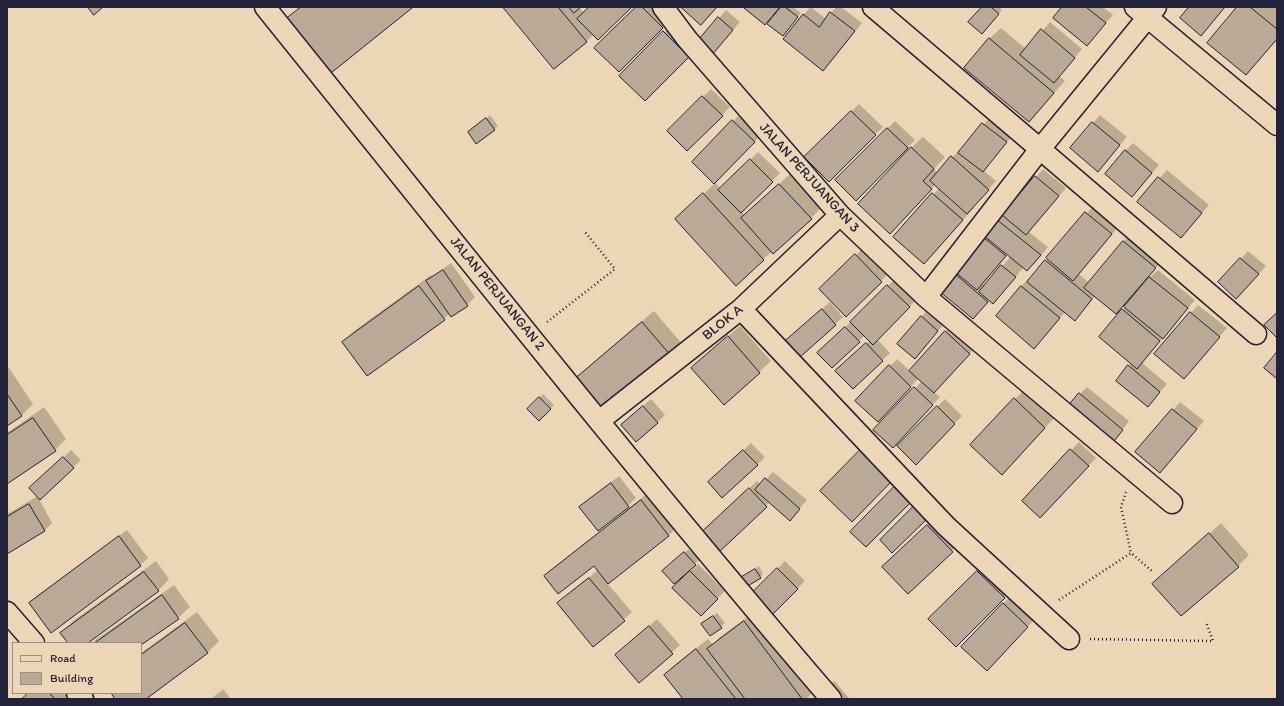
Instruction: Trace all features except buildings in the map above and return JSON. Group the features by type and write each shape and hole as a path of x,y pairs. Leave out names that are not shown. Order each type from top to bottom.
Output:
{"street":[{"name":"JALAN PERJUANGAN 2","path":"265,7 599,421 730,581 831,699"},
{"name":"JALAN PERJUANGAN 3","path":"663,7 687,38 840,215 926,297 1172,503"},
{"path":"874,7 1256,334"},
{"path":"926,297 1146,10 1277,125"},
{"name":"BLOK A","path":"599,421 741,309 840,215"},
{"path":"741,309 946,526 1069,639"},
{"path":"7,612 33,642"}],"path":[{"path":"530,336 614,269 585,232"},
{"path":"1133,471 1121,507 1131,553 1152,571"},
{"path":"1040,613 1131,553"},
{"path":"1069,639 1213,641 1206,622"}]}
